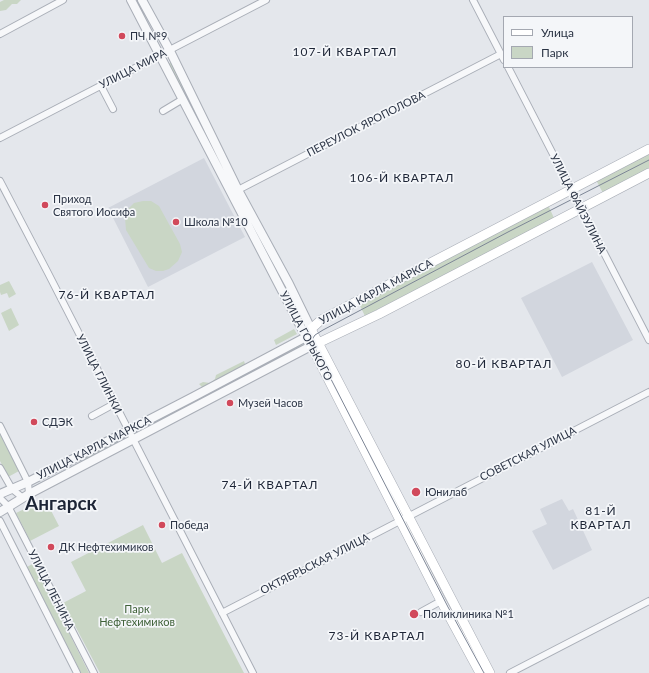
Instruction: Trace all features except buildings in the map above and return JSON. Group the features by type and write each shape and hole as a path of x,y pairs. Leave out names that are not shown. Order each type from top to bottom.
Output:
{"main road":[{"name":"УЛИЦА КАРЛА МАРКСА","path":"306,337 318,322 649,149"},
{"name":"УЛИЦА КАРЛА МАРКСА","path":"315,345 379,314 649,173"},
{"name":"УЛИЦА ГОРЬКОГО","path":"311,329 315,345 404,518 490,673"},
{"name":"УЛИЦА ГОРЬКОГО","path":"306,337 315,345"},
{"name":"УЛИЦА ГОРЬКОГО","path":"404,518 441,602 480,673"}],"street":[{"path":"0,34 63,0"},
{"name":"УЛИЦА ГОРЬКОГО","path":"131,0 184,99 231,194 306,337"},
{"name":"УЛИЦА ГОРЬКОГО","path":"142,0 170,50 238,190 289,284 311,329"},
{"name":"УЛИЦА МИРА","path":"0,138 266,0"},
{"path":"473,0 503,57"},
{"name":"ПЕРЕУЛОК ЯРОПОЛОВА","path":"231,194 503,57"},
{"name":"УЛИЦА ФАЙЗУЛИНА","path":"509,68 649,340"},
{"path":"101,86 113,109"},
{"path":"163,111 184,99"},
{"name":"УЛИЦА ГЛИНКИ","path":"0,182 253,673"},
{"path":"281,289 289,284"},
{"name":"УЛИЦА КАРЛА МАРКСА","path":"0,494 28,482 207,390 306,337"},
{"name":"УЛИЦА КАРЛА МАРКСА","path":"0,512 26,496 133,439 315,345"},
{"name":"СОВЕТСКАЯ УЛИЦА","path":"404,518 649,392"},
{"path":"92,416 114,404"},
{"path":"0,426 28,482 26,496 12,489 0,468"},
{"path":"0,498 8,506"},
{"name":"УЛИЦА ЛЕНИНА","path":"8,506 94,673"},
{"name":"ОКТЯБРЬСКАЯ УЛИЦА","path":"222,613 404,518"},
{"name":"УЛИЦА ЛЕНИНА","path":"0,521 77,673"},
{"path":"510,673 649,601"},
{"path":"421,612 441,602"}],"shaded area":[{"name":"Школа №10","path":"204,158 245,237 148,287 108,208"},
{"path":"592,262 633,340 562,377 521,298"},
{"path":"562,499 569,511 573,509 592,550 553,570 532,531 547,524 540,509"}],"green space":[{"path":"4,0 21,0 17,4 12,4 6,10 0,11 0,2"},
{"path":"173,62 235,185 230,188 167,64"},
{"path":"649,153 649,169 603,193 596,180"},
{"path":"151,201 159,206 180,244 182,252 178,261 169,269 163,271 156,271 149,268 126,230 125,218 128,209 134,203"},
{"path":"548,205 554,218 365,316 359,304"},
{"path":"9,281 16,294 9,298 7,293 1,295 0,285"},
{"path":"11,308 19,325 9,331 1,313"},
{"path":"294,329 297,334 276,345 274,340"},
{"path":"302,344 303,347 135,434 134,432"},
{"path":"244,361 245,364 242,368 203,388 199,384 203,382 210,383 215,379 216,375"},
{"path":"0,434 19,471 8,477 0,461"},
{"path":"127,435 129,438 84,461 83,458"},
{"path":"45,499 59,526 30,541 16,513"},
{"name":"Парк Нефтехимиков","path":"143,525 162,563 182,553 244,673 100,673 63,603 86,591 71,562"},
{"path":"34,563 89,673 81,673 27,567"}],"tram line":[{"path":"484,673 448,607 315,348 313,338 323,330 508,232 649,160"}],"place":[{"name":"ПЧ №9","path":"122,36"},
{"name":"Приход Святого Иосифа","path":"45,205"},
{"name":"Школа №10","path":"176,222"},
{"name":"Музей Часов","path":"230,403"},
{"name":"СДЭК","path":"34,422"},
{"name":"Юнилаб","path":"416,492"},
{"name":"Победа","path":"162,525"},
{"name":"ДК Нефтехимиков","path":"51,547"},
{"name":"Поликлиника №1","path":"414,614"}],"district":[{"name":"107-Й КВАРТАЛ","path":"345,52"},
{"name":"106-Й КВАРТАЛ","path":"402,178"},
{"name":"76-Й КВАРТАЛ","path":"107,295"},
{"name":"80-Й КВАРТАЛ","path":"504,364"},
{"name":"74-Й КВАРТАЛ","path":"270,485"},
{"name":"Ангарск","path":"61,504"},
{"name":"81-Й КВАРТАЛ","path":"601,518"},
{"name":"73-Й КВАРТАЛ","path":"377,636"}]}
